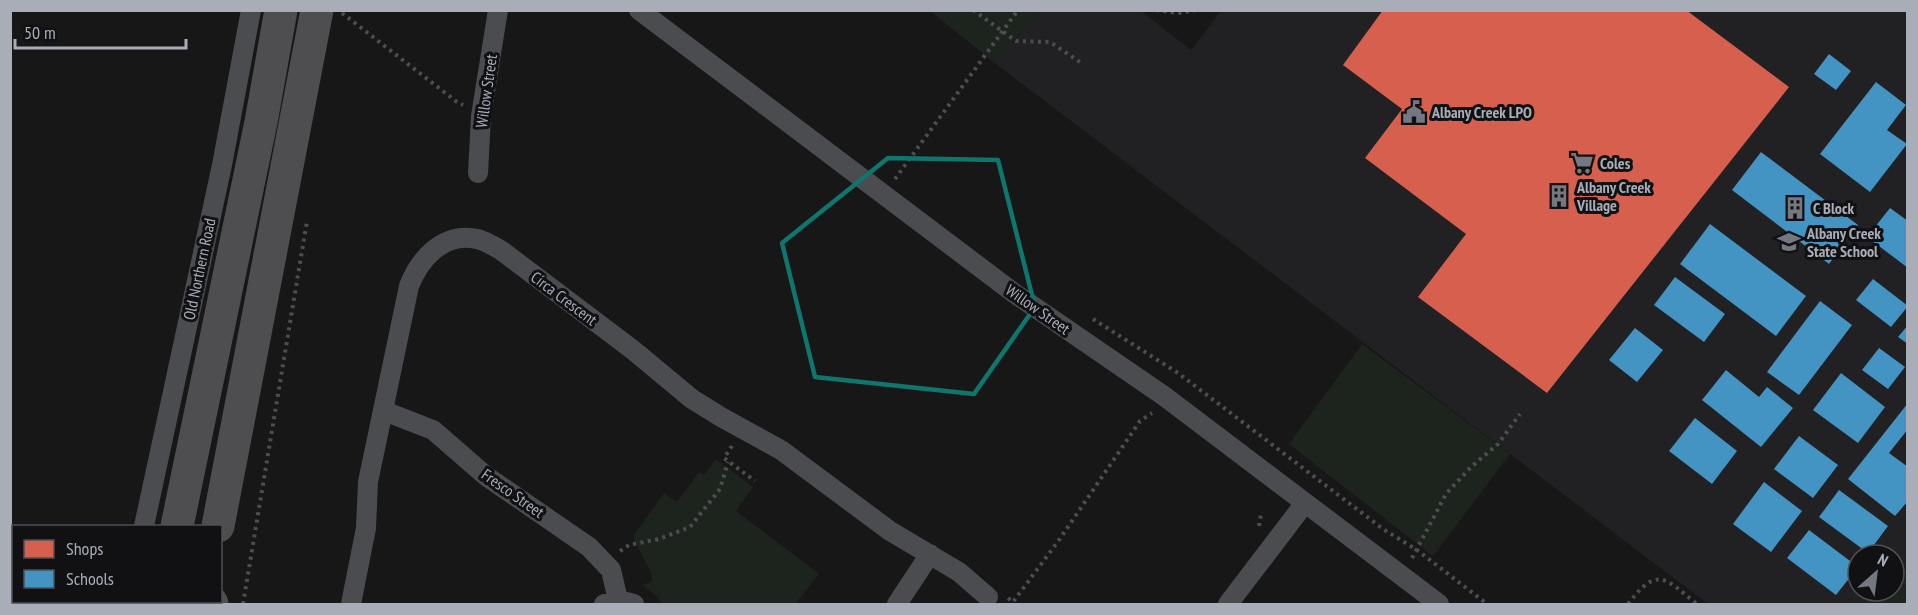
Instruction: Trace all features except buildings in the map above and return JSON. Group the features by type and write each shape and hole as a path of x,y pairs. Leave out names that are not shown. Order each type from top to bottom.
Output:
{"highway":[{"name":"Old Northern Road","path":"177,525 258,134 281,10"},
{"path":"218,525 335,15"}],"street":[{"name":"Old Northern Road","path":"144,525 222,165 251,10"},
{"name":"Willow Street","path":"478,173 482,109 498,10"},
{"name":"Willow Street","path":"639,10 1025,301 1164,396 1439,604"},
{"name":"Circa Crescent","path":"351,604 366,528 368,482 411,281 430,252 455,240 472,238 502,251 633,350 692,399 781,450 882,525 959,572 988,597"},
{"name":"Fresco Street","path":"384,411 433,430 486,476 589,547 611,570 619,603"},
{"path":"1228,604 1305,503"},
{"path":"897,604 930,554"}],"path":[{"path":"973,10 1016,41 1050,42 1083,64"},
{"path":"883,194 1018,10"},
{"path":"1156,10 1178,14 1197,10"},
{"path":"335,15 457,102 482,109"},
{"path":"887,170 905,184"},
{"path":"243,604 308,214"},
{"path":"1089,316 1178,373 1383,529 1417,550 1487,604"},
{"path":"988,597 994,586 1013,602 1059,540 1140,421 1152,414 1164,396"},
{"path":"1399,574 1417,550 1437,507 1446,494 1471,467 1498,444 1520,414"},
{"path":"744,430 724,458 755,481"},
{"path":"625,547 659,539 690,527 720,489 728,462"},
{"path":"1628,604 1646,584 1660,579 1666,580 1697,604"}],"highlighted area":[{"path":"888,158 998,160 1035,307 974,394 815,377 782,243"}],"shaded area":[{"path":"930,11 1037,11 996,64"},
{"path":"1037,11 1141,11 1191,50 1221,11 1907,11 1907,604 1708,604 996,64"},
{"path":"1362,344 1510,454 1433,556 1289,444"},
{"path":"716,459 753,487 736,511 819,574 795,604 715,604 711,602 709,604 662,604 658,597 643,585 652,581 652,574 634,540 634,535 664,493 677,502 699,472 704,475"},
{"path":"1906,567 1907,604 1878,604 1906,603"}],"place":[{"name":"Albany Creek LPO","path":"1414,112"},
{"name":"Coles","path":"1582,163"},
{"name":"Albany Creek Village","path":"1559,196"},
{"name":"C Block","path":"1795,208"},
{"name":"Albany Creek State School","path":"1789,242"}]}
